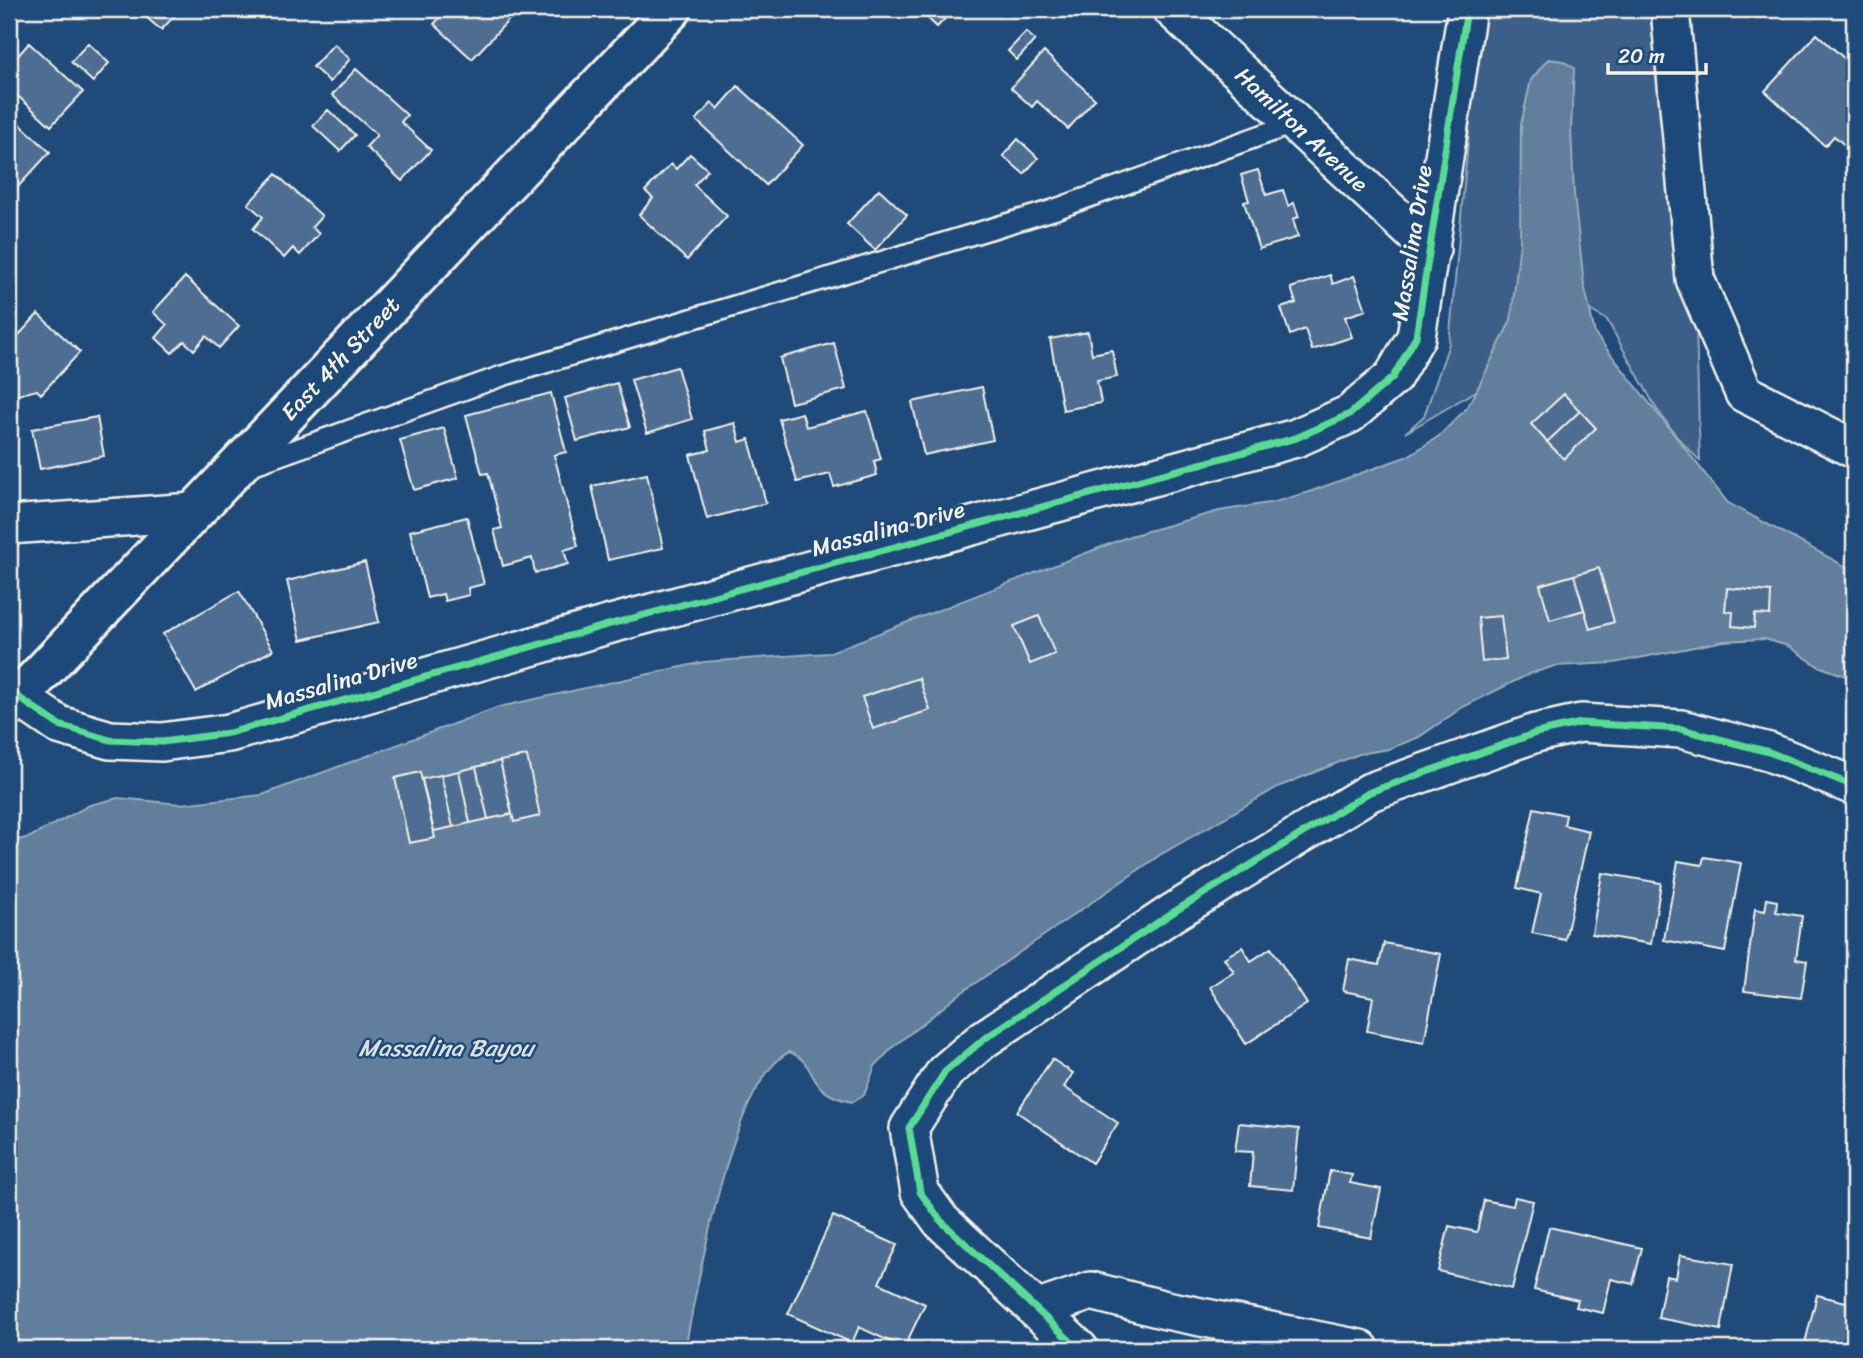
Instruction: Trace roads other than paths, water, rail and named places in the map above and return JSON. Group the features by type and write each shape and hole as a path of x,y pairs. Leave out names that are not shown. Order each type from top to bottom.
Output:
{"street":[{"name":"East 4th Street","path":"14,702 672,9"},
{"name":"Hamilton Avenue","path":"1172,9 1431,249"},
{"name":"Massalina Drive","path":"14,702 59,724 110,740 162,742 229,733 611,624 1296,438 1350,414 1393,377 1416,337 1467,9"},
{"path":"1670,9 1695,279 1744,393 1854,449"},
{"path":"9,525 193,512"},
{"path":"1079,1349 941,1221 920,1192 909,1128 945,1072 984,1039 1172,913 1370,792 1536,733 1581,723 1681,729 1769,752 1854,786"},
{"path":"1036,1310 1091,1291 1166,1310 1360,1349"}],"lane":[{"path":"232,471 502,376 1053,210 1295,123"}],"water":[{"name":"Massalina Bayou","path":"1548,59 1563,61 1574,68 1571,130 1574,195 1584,284 1595,334 1728,503 1854,571 1854,679 1818,666 1788,646 1764,639 1724,641 1614,663 1555,666 1529,674 1463,707 1419,737 1389,749 1359,754 1278,787 1160,855 961,993 893,1047 875,1066 864,1095 852,1102 826,1092 805,1063 789,1052 768,1071 750,1102 734,1143 708,1235 685,1349 9,1349 9,842 30,837 90,805 118,798 180,804 262,795 499,707 704,662 828,653 1130,536 1219,511 1275,502 1408,456 1439,436 1464,411 1511,320 1520,242 1521,124 1531,80"}]}
